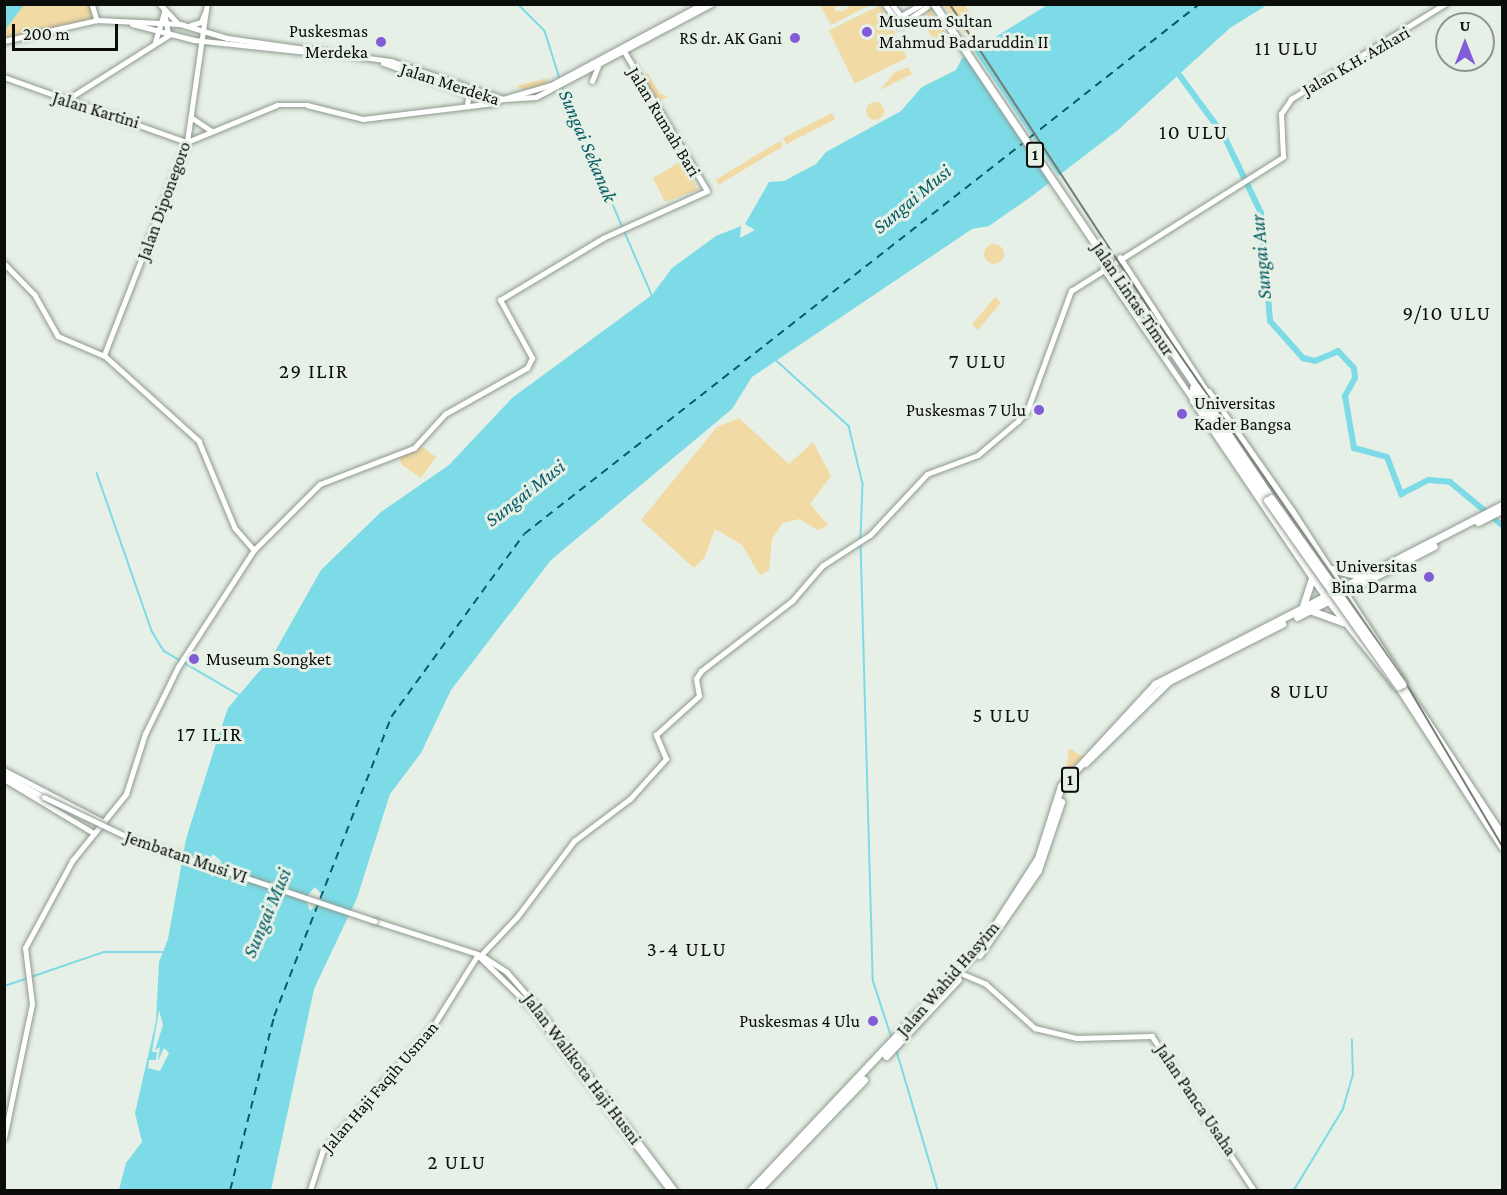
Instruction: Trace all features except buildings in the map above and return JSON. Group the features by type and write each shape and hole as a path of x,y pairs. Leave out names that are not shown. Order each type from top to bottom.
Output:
{"highway":[{"name":"Jalan Lintas Timur","path":"933,4 1138,304 1220,419"},
{"name":"Jalan Lintas Timur","path":"939,4 1138,304"},
{"path":"1200,390 1193,400 1305,567 1341,616 1401,686"},
{"path":"1215,430 1220,419"},
{"path":"1220,419 1239,457 1503,835"},
{"path":"1220,419 1322,557 1363,618"},
{"path":"1238,468 1239,457"},
{"path":"1252,461 1269,499"},
{"name":"Jalan Wahid Hasyim","path":"758,1191 775,1170 963,974 1029,886 1065,787 1087,761 1169,681 1497,511 1503,505"},
{"path":"1305,567 1317,566 1322,557"},
{"path":"1329,568 1366,578 1354,597 1363,618 1401,686 1503,847"},
{"path":"1312,576 1309,597 1303,611 1326,612 1350,627"},
{"path":"1341,616 1355,608"},
{"name":"Jalan Wahid Hasyim","path":"898,1041 983,944 1013,902 1038,858 1061,786 1120,718 1173,671 1303,611"},
{"name":"Jalan Wahid Hasyim","path":"751,1191 775,1170"}],"main road":[{"name":"Jalan Merdeka","path":"565,80 598,66 702,4"},
{"name":"Jalan Merdeka","path":"190,25 204,32 391,61 496,103 524,101 712,4"},
{"path":"4,41 97,20 130,24 190,25 201,22 206,7"},
{"path":"162,8 164,24 169,35"},
{"name":"Jalan Merdeka","path":"130,24 202,41 358,58 468,91 510,99 554,86"},
{"path":"592,81 598,66"},
{"path":"467,105 468,91"}],"street":[{"path":"92,4 97,20"},
{"path":"885,4 900,25 933,4"},
{"path":"892,4 901,16 922,4"},
{"name":"Jalan K.H. Azhari","path":"1120,257 1191,220 1246,179 1285,155 1281,114 1299,94 1445,4"},
{"name":"Jalan Diponegoro","path":"105,356 187,142 206,7"},
{"path":"162,8 180,24"},
{"path":"154,42 164,24"},
{"path":"65,101 154,42 169,35"},
{"name":"Jalan Rumah Bari","path":"254,550 320,484 414,448 439,417 532,362 500,300 616,233 707,191 623,50"},
{"name":"Jalan Kartini","path":"4,77 73,105 187,142"},
{"path":"73,105 75,94"},
{"path":"187,142 277,105 375,119 467,105 496,103"},
{"path":"191,117 212,131"},
{"path":"1193,400 1103,268 1120,257 1200,390"},
{"path":"4,263 35,295 58,336 105,356 199,441 235,528 254,550 178,667 145,734 128,790 68,867 24,951 31,988 4,1138"},
{"name":"Jalan Haji Faqih Usman","path":"310,1190 322,1152 432,1028 480,955 500,937 539,882 574,841 632,796 666,759 656,738 699,696 696,679 701,671 760,622 792,601 822,566 867,537 891,509 948,463 978,455 1027,411 1071,291 1103,268"},
{"path":"4,770 104,822"},
{"path":"4,777 94,833"},
{"name":"Jembatan Musi VI","path":"4,777 134,840 480,955"},
{"name":"Jalan Walikota Haji Husni","path":"480,955 533,1009 670,1191"},
{"name":"Jalan Walikota Haji Husni","path":"480,955 507,972 534,1003 675,1191"},
{"name":"Jalan Panca Usaha","path":"963,974 986,984 1035,1028 1077,1038 1152,1036 1254,1191"}],"shaded area":[{"path":"5,5 90,5 95,18 5,38"},
{"path":"820,5 837,5 834,10 844,12 842,5 846,11 849,5 870,5 831,25"},
{"path":"881,5 907,58 855,83 829,30"},
{"path":"944,5 965,6 979,25 965,34"},
{"path":"929,8 952,42 940,50 924,24"},
{"path":"908,67 912,74 880,90 894,73"},
{"path":"648,73 659,93 668,97 656,102 642,75"},
{"path":"548,78 546,85 525,90 516,86"},
{"path":"875,102 881,105 884,111 881,117 875,120 869,117 866,111 869,105"},
{"path":"832,113 835,119 786,144 783,138"},
{"path":"780,141 783,146 719,185 716,180"},
{"path":"683,160 698,190 665,202 653,178"},
{"path":"990,244 998,244 1004,250 1004,258 998,264 990,264 984,258 984,250"},
{"path":"995,297 1001,302 978,330 972,325"},
{"path":"739,418 789,464 813,442 831,476 810,504 828,525 818,530 799,519 783,523 772,539 769,570 760,575 742,545 715,529 705,557 694,568 641,520 717,427"},
{"path":"422,447 436,457 421,478 402,465 399,457"},
{"path":"1069,748 1083,757 1066,772"}],"water":[{"path":"4,5 24,5 5,30"},
{"name":"Sungai Musi","path":"1047,5 1267,5 1230,28 1118,130 1032,196 989,226 972,229 752,377 732,409 551,560 451,690 421,753 390,794 357,898 314,989 271,1190 119,1190 126,1163 142,1142 135,1113 156,1021 159,962 168,939 186,839 218,737 228,708 273,655 321,570 381,512 449,465 512,398 652,295 672,268 716,236 741,226 740,238 755,230 745,224 769,182 784,181 816,164 826,152 901,111 922,87 956,70 962,58","holes":["213,854 222,862 213,877 205,869","315,887 323,896 310,911 305,898"]}],"pier":[{"path":"973,49 1061,179 1052,185 964,55"},
{"path":"159,1010 163,1025 155,1050 160,1047 158,1061 164,1048 169,1053 160,1071 148,1068 149,1060 156,1060 157,1052 152,1052"}],"waterway":[{"name":"Sungai Sekanak","path":"518,4 545,31 560,79"},
{"name":"Sungai Aur","path":"1180,76 1224,136 1261,213 1270,321 1303,358 1315,361 1338,351 1354,368 1355,378 1345,396 1354,448 1387,457 1401,494 1429,480 1450,482 1502,525"},
{"name":"Sungai Sekanak","path":"562,86 652,295"},
{"path":"777,361 849,426 863,484 861,538"},
{"path":"97,473 152,631 164,651 241,696"},
{"path":"861,543 873,980 892,1038"},
{"path":"31,977 104,952 162,952"},
{"path":"4,986 26,979"},
{"path":"1294,1190 1343,1109 1353,1075 1352,1040"},
{"path":"896,1048 938,1190"}],"ferry route":[{"path":"1029,138 1199,4"},
{"path":"230,1190 274,1016 391,717 524,534 1023,143"}],"tram line":[{"path":"950,4 1168,337 1402,676 1502,845"}],"place":[{"name":"Museum Sultan Mahmud Badaruddin II","path":"867,32"},
{"name":"RS dr. AK Gani","path":"795,38"},
{"name":"Puskesmas Merdeka","path":"381,42"},
{"name":"Puskesmas 7 Ulu","path":"1039,410"},
{"name":"Universitas Kader Bangsa","path":"1182,414"},
{"name":"Universitas Bina Darma","path":"1429,577"},
{"name":"Museum Songket","path":"194,659"},
{"name":"Puskesmas 4 Ulu","path":"873,1021"}],"district":[{"name":"11 ULU","path":"1287,48"},
{"name":"10 ULU","path":"1194,132"},
{"name":"9/10 ULU","path":"1447,313"},
{"name":"7 ULU","path":"978,361"},
{"name":"29 ILIR","path":"314,371"},
{"name":"8 ULU","path":"1300,691"},
{"name":"5 ULU","path":"1002,715"},
{"name":"17 ILIR","path":"210,734"},
{"name":"3-4 ULU","path":"687,949"},
{"name":"2 ULU","path":"457,1162"}]}
